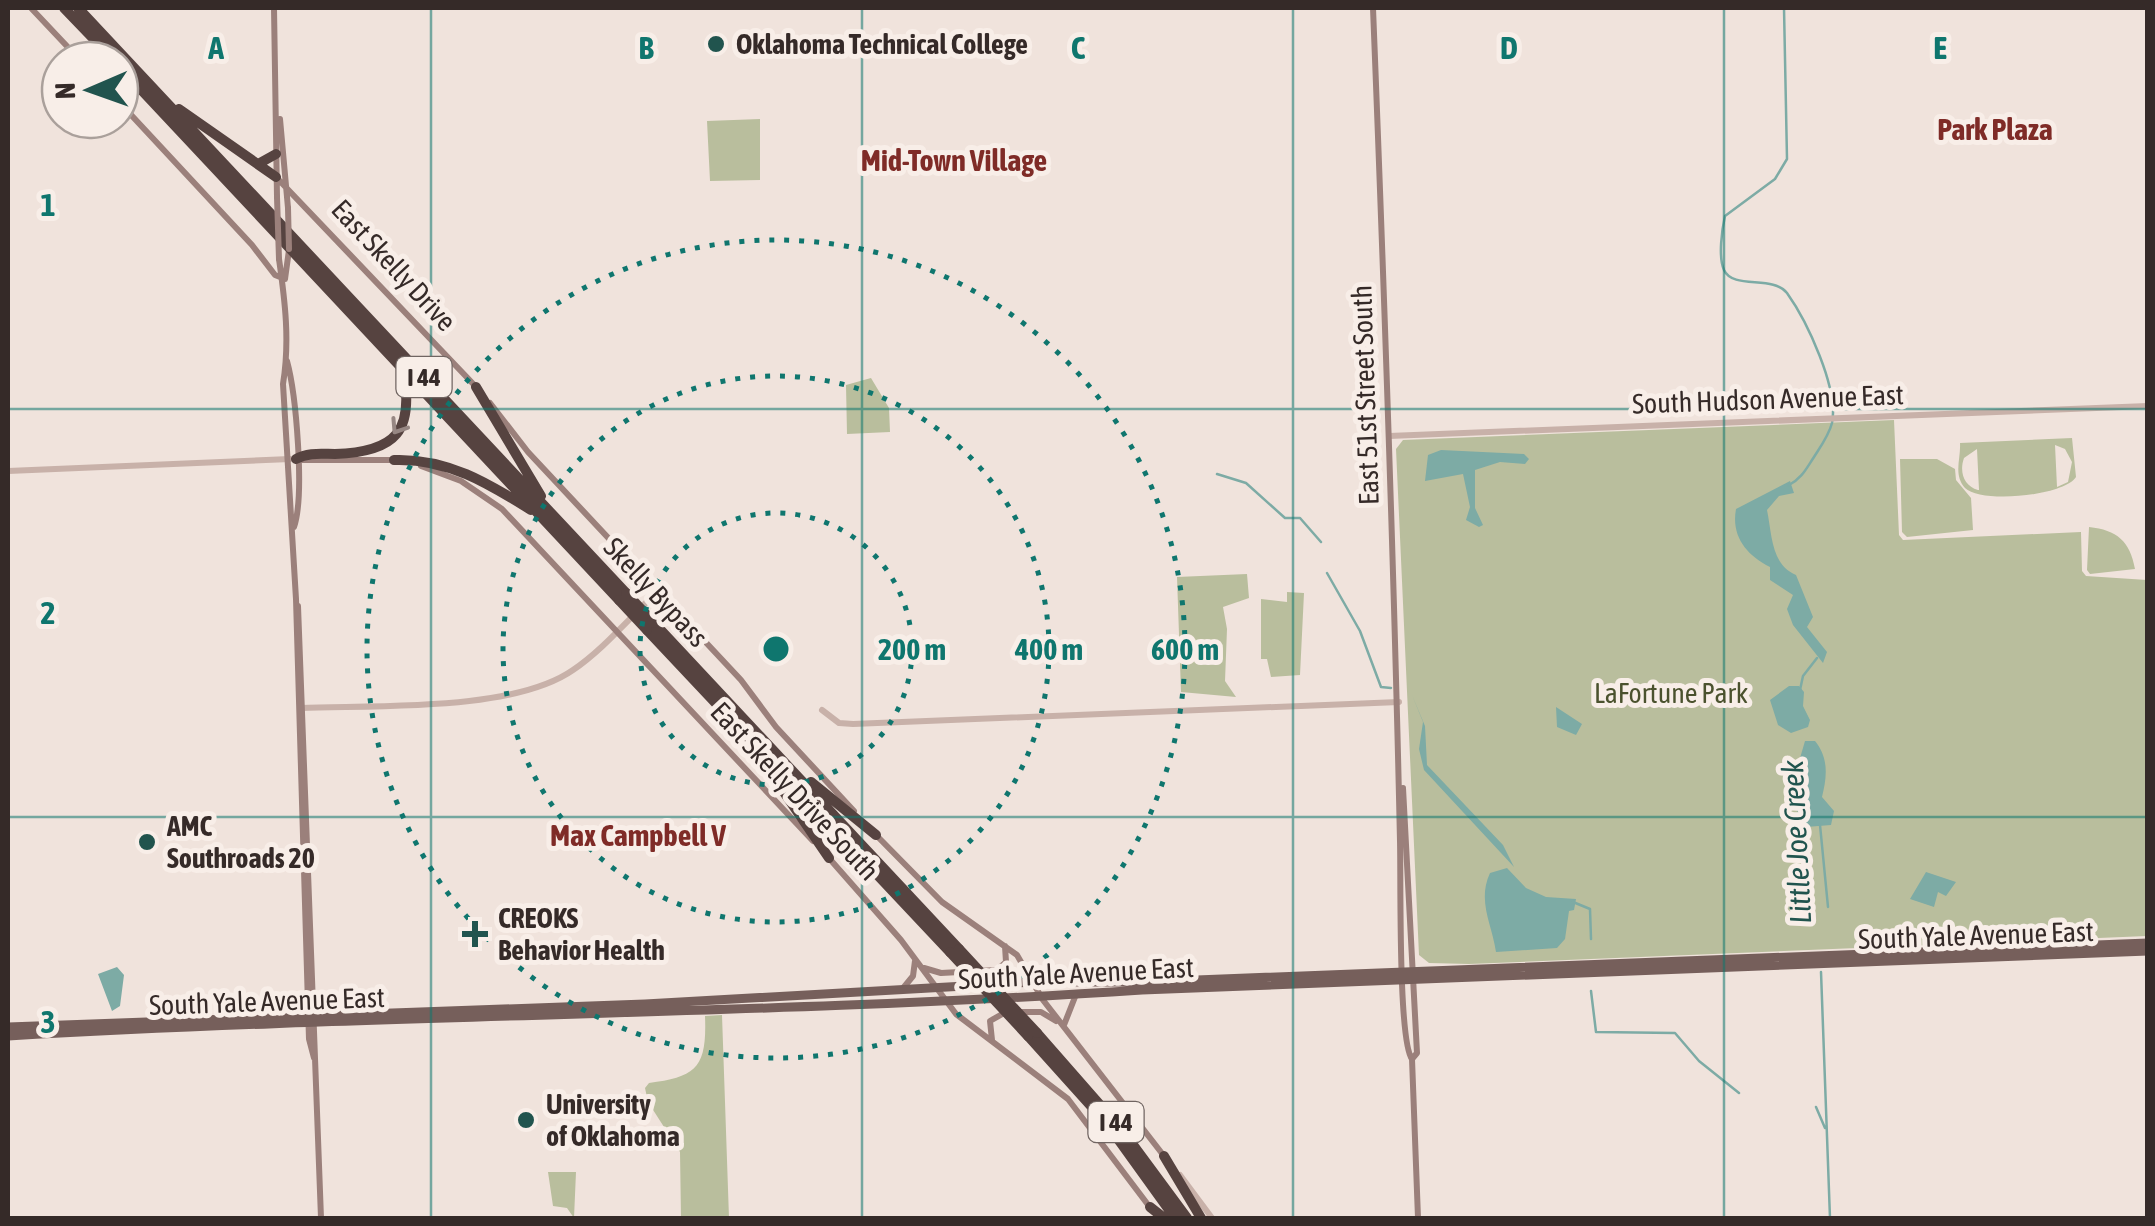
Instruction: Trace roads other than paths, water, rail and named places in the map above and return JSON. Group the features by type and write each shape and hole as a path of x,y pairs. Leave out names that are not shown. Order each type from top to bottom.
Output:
{"highway":[{"path":"64,8 95,40"},
{"name":"Skelly Bypass","path":"78,8 546,515"},
{"name":"Skelly Bypass","path":"140,88 403,369 780,758 1122,1130 1187,1218"},
{"path":"162,98 276,177"},
{"path":"258,164 276,154"},
{"path":"291,459 364,452 392,440 409,407 403,369"},
{"path":"476,387 546,515"},
{"path":"394,460 428,462 470,474 546,515"},
{"name":"Skelly Bypass","path":"651,626 748,736 955,951"},
{"path":"748,736 829,858"},
{"path":"780,758 876,835"},
{"name":"Skelly Bypass","path":"1033,1035 1108,1125 1175,1218"},
{"path":"1164,1156 1202,1218"},
{"path":"1150,1207 1160,1218"}],"main road":[{"path":"30,8 61,40"},
{"path":"274,8 278,113 288,208 290,270 285,279"},
{"name":"East 51st Street South","path":"1373,8 1409,975 1407,1053 1412,1059 1418,1218"},
{"path":"278,113 279,258 285,279 287,359 294,384 291,459 298,514 293,528 321,1218"},
{"path":"140,124 252,244 275,276 285,279"},
{"name":"East Skelly Drive","path":"276,177 476,387"},
{"name":"East Skelly Drive South","path":"476,387 528,452 876,835 942,902 1005,944 1035,982 1043,1000 1164,1156"},
{"name":"East Skelly Drive South","path":"291,459 304,463 394,460 452,476 487,497 829,858 916,960 946,1002 1068,1099 1150,1207"},
{"name":"South Yale Avenue East","path":"829,999 904,987 1035,982 1127,987 2148,943"},
{"path":"921,968 942,973 997,970 1006,962 1005,944"},
{"name":"South Yale Avenue East","path":"1409,975 2148,951"},
{"path":"904,987 914,974 916,960"},
{"name":"South Yale Avenue East","path":"8,1036 431,1009 829,999 1043,1000 1127,987"},
{"path":"992,1042 988,1024 1000,1013 1042,1012 1065,1028 1074,998"},
{"name":"South Yale Avenue East","path":"8,1027 420,1017 567,1008"},
{"path":"420,1017 431,1009"}],"street":[{"name":"South Hudson Avenue East","path":"1390,436 2148,406"},
{"path":"8,472 291,459"},
{"path":"301,708 488,699 571,672 658,591"},
{"path":"822,710 845,724 1399,702"},
{"name":"East Skelly Drive South","path":"1164,1156 1212,1218"}],"water":[{"path":"1441,450 1524,454 1529,459 1525,464 1500,462 1475,470 1475,508 1483,525 1479,527 1466,520 1470,507 1463,474 1425,481 1428,455"},
{"path":"1790,481 1794,493 1779,496 1767,510 1772,538 1782,564 1796,575 1813,617 1807,627 1827,652 1823,663 1793,625 1787,609 1793,595 1770,580 1770,567 1747,550 1736,528 1736,509"},
{"path":"1789,686 1799,686 1804,692 1803,706 1810,720 1808,727 1791,733 1778,725 1770,700"},
{"path":"1412,695 1425,726 1427,765 1503,845 1514,867 1424,770 1419,749 1423,722"},
{"path":"1556,707 1582,724 1576,735 1557,727"},
{"path":"1805,741 1815,741 1823,754 1826,775 1822,797 1834,811 1831,825 1806,827 1789,796"},
{"path":"1507,868 1526,888 1546,897 1576,899 1574,910 1569,911 1565,939 1557,948 1496,952 1487,912 1486,883 1490,873"},
{"path":"1926,872 1956,882 1946,896 1938,892 1934,907 1910,899"},
{"path":"117,967 124,975 120,1006 112,1011 98,974"}],"waterway":[{"name":"Little Joe Creek","path":"1784,8 1787,159 1775,179 1725,216 1721,251 1722,264 1729,276 1773,285 1787,293 1812,337 1826,374 1833,409 1831,427 1806,469 1789,485"},
{"name":"Little Joe Creek","path":"1217,474 1246,483 1285,518 1300,518 1321,542"},
{"name":"Little Joe Creek","path":"1327,573 1360,631 1381,687 1391,688"},
{"name":"Little Joe Creek","path":"1800,690 1803,676 1817,658"},
{"name":"Little Joe Creek","path":"1820,825 1828,907"},
{"name":"Little Joe Creek","path":"1573,902 1590,909 1591,939"},
{"name":"Little Joe Creek","path":"1821,972 1830,1218"},
{"name":"Little Joe Creek","path":"1591,991 1596,1032 1675,1033 1699,1061 1739,1093"},
{"name":"Little Joe Creek","path":"1816,1107 1825,1128"}],"place":[{"name":"Oklahoma Technical College","path":"716,44"},
{"name":"AMC Southroads 20","path":"147,842"},
{"name":"CREOKS Behavior Health","path":"475,934"},
{"name":"University of Oklahoma","path":"526,1120"}],"district":[{"name":"Park Plaza","path":"1995,130"},
{"name":"Mid-Town Village","path":"954,161"},
{"name":"Max Campbell V","path":"638,836"}],"park label":[{"name":"LaFortune Park","path":"1671,693"}]}
